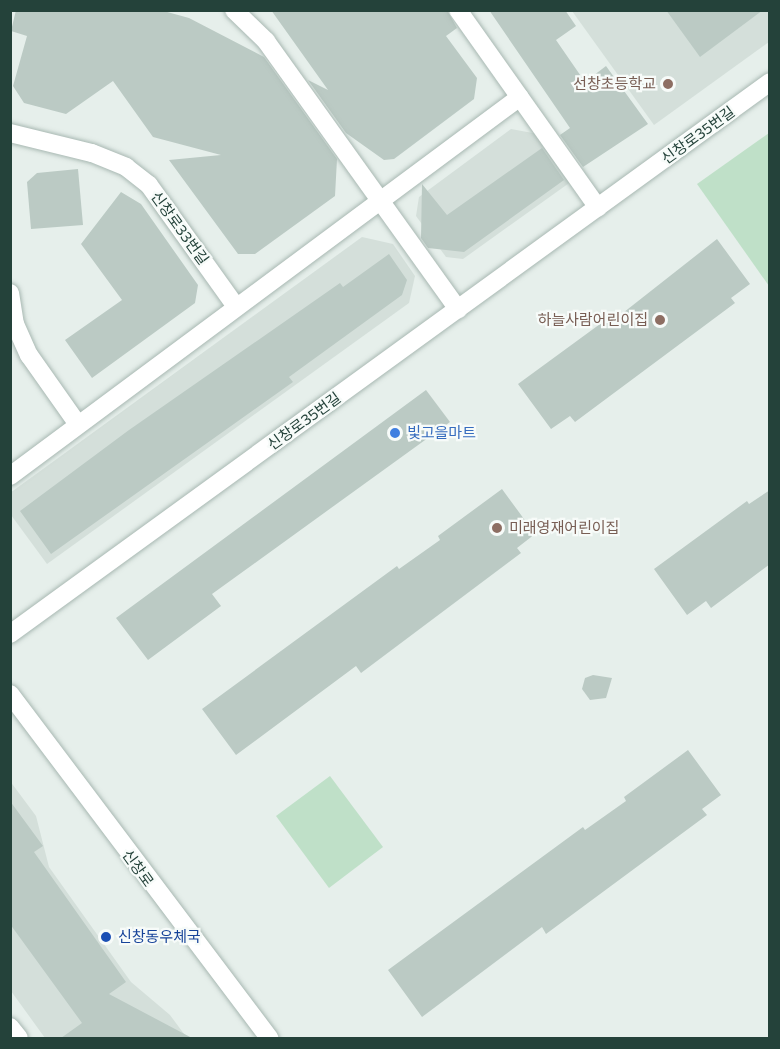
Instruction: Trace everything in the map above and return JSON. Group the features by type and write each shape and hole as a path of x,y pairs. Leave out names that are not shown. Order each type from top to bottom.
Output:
{"street":[{"path":"234,10 266,41 458,309"},
{"path":"458,10 598,208"},
{"name":"신창로35번길","path":"10,634 770,82"},
{"path":"10,476 235,305 520,97"},
{"name":"신창로33번길","path":"10,133 92,153 126,167 141,179 235,305"},
{"path":"10,293 15,324 29,355 77,423"},
{"name":"신창로","path":"10,694 269,1038"},
{"path":"10,1027 19,1038"}],"shaded area":[{"name":"선창초등학교","path":"572,11 769,11 769,42 654,125"},
{"path":"511,129 538,134 572,181 463,259 446,257 416,216 419,197"},
{"path":"362,237 393,244 415,276 409,303 47,564 11,515 10,493"},
{"path":"10,781 36,816 49,867 131,982 170,1015 187,1038 45,1038 11,991"}],"green space":[{"path":"769,133 769,286 697,184"},
{"path":"330,776 383,847 329,888 276,816"}],"building":[{"path":"16,10 160,10 189,18 264,57 337,159 335,196 255,254 238,254 169,160 221,155 153,137 113,81 66,114 24,103 13,86 27,36 11,31"},
{"path":"271,10 447,10 457,28 446,36 477,78 474,99 394,159 384,160 346,133 308,80 328,90"},
{"path":"489,10 565,10 576,26 556,40 585,82 606,66 648,124 583,167 560,135 570,128"},
{"path":"666,10 763,10 700,57"},
{"path":"542,148 564,180 464,252 428,248 421,238 422,184 447,215"},
{"path":"78,169 83,225 31,229 27,182 37,173"},
{"path":"121,192 141,204 198,285 195,303 92,378 65,340 122,300 81,244"},
{"path":"717,239 750,284 731,298 735,303 575,422 570,416 551,429 518,384 611,316 614,320"},
{"path":"389,254 407,280 402,295 289,377 293,382 51,554 20,511 129,430 340,283 343,287"},
{"path":"426,390 450,422 212,594 221,606 148,660 116,618"},
{"path":"502,489 535,534 517,548 521,553 361,673 356,666 236,755 202,709 397,566 399,569 440,540 438,536"},
{"path":"770,490 770,564 711,608 706,601 687,615 654,569 747,501 749,504"},
{"path":"593,675 612,678 606,698 590,700 582,689 585,678"},
{"path":"688,750 721,795 702,809 707,815 546,934 542,927 422,1017 388,970 583,827 585,830 626,801 624,797"},
{"path":"10,801 43,846 34,852 126,982 109,994 192,1038 61,1038 82,1023 10,924"}],"place":[{"name":"선창초등학교","path":"668,84"},
{"name":"하늘사람어린이집","path":"660,320"},
{"name":"빛고을마트","path":"395,433"},
{"name":"미래영재어린이집","path":"497,528"},
{"name":"신창동우체국","path":"106,937"}]}
